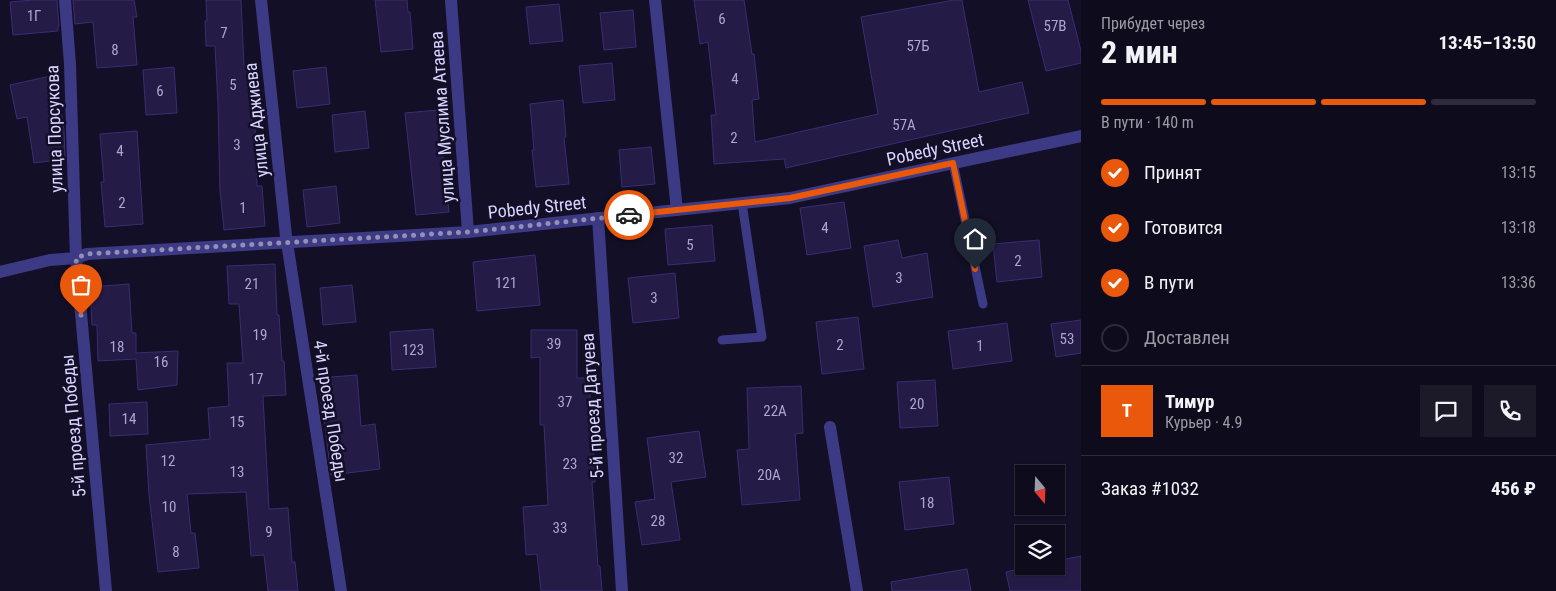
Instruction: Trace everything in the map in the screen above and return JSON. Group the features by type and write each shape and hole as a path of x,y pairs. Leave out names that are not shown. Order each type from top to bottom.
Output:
{"street":[{"name":"улица Порсукова","path":"65,0 70,64 76,258"},
{"name":"улица Аджиева","path":"261,0 287,239"},
{"name":"улица Муслима Атаева","path":"451,0 468,232"},
{"path":"655,0 677,210"},
{"name":"Pobedy Street","path":"0,272 50,260 76,258 87,254 287,239 468,232 790,198 1081,136"},
{"name":"5-й проезд Датуева","path":"598,218 622,591"},
{"name":"4-й проезд Победы","path":"287,239 341,591"},
{"name":"5-й проезд Победы","path":"76,258 106,591"},
{"path":"830,427 857,591"}],"lane":[{"path":"953,163 982,304"},
{"path":"722,340 762,337 742,203"}],"building":[{"path":"57,0 58,31 13,35 10,2"},
{"path":"73,0 134,0 137,17 133,17 137,65 97,68 93,22 75,24"},
{"path":"206,0 241,0 244,65 249,65 252,124 255,124 257,186 262,186 265,226 224,230 220,190 215,46 206,46"},
{"path":"375,0 407,0 408,12 410,12 413,49 381,52"},
{"path":"694,0 744,0 752,54 754,54 759,99 752,100 755,142 878,114 861,17 954,0 962,0 979,92 1022,82 1029,113 786,168 784,159 714,164 711,115 716,115 708,42 700,44"},
{"path":"1028,0 1068,0 1081,51 1081,63 1046,71"},
{"path":"559,4 563,41 530,44 526,7"},
{"path":"633,10 636,47 604,50 600,13"},
{"path":"612,63 615,100 583,103 579,66"},
{"path":"174,67 177,113 146,115 143,70"},
{"path":"326,67 330,104 297,108 293,71"},
{"path":"55,75 62,110 65,159 34,163 27,117 17,119 10,85"},
{"path":"563,100 566,137 564,138 569,184 536,187 530,104"},
{"path":"438,110 449,212 416,215 405,113"},
{"path":"365,111 369,148 335,152 332,115"},
{"path":"137,131 143,224 105,227 101,182 104,182 100,134"},
{"path":"651,147 655,184 622,187 619,150"},
{"path":"336,186 340,223 307,227 303,190"},
{"path":"844,202 851,248 807,255 800,208"},
{"path":"712,225 715,261 668,265 665,229"},
{"path":"898,240 902,258 927,253 933,297 873,307 864,246"},
{"path":"1039,240 1042,277 997,282 993,244"},
{"path":"535,255 540,305 477,311 473,262"},
{"path":"275,264 277,315 279,315 286,395 263,396 269,509 288,508 292,562 295,562 298,591 268,591 264,555 251,556 246,492 187,494 191,533 195,533 199,568 158,572 149,495 146,445 210,439 208,408 229,406 227,363 243,363 239,304 229,304 227,266"},
{"path":"675,273 679,318 633,323 628,278"},
{"path":"129,284 132,333 136,333 136,353 178,351 177,385 138,390 136,359 98,361 97,325 92,325 90,287"},
{"path":"352,285 356,322 323,325 320,288"},
{"path":"858,317 864,369 822,374 816,322"},
{"path":"1081,320 1081,353 1056,357 1051,324"},
{"path":"1007,323 1012,361 953,369 948,331"},
{"path":"433,329 436,367 392,370 390,332"},
{"path":"531,330 577,330 577,378 590,378 590,443 593,442 595,482 592,482 598,566 600,566 602,591 541,591 537,554 526,555 523,507 548,505 544,425 540,425 540,357 531,358"},
{"path":"357,375 361,426 375,424 380,469 331,475 319,378"},
{"path":"935,380 938,426 900,428 897,382"},
{"path":"801,386 803,433 795,434 800,500 742,505 737,450 749,449 747,388"},
{"path":"147,402 148,434 110,436 109,404"},
{"path":"699,431 706,477 671,482 680,540 642,545 635,502 655,499 647,438"},
{"path":"949,477 954,524 905,530 899,482"},
{"path":"1081,556 1081,591 1010,591 1006,572 1015,570 1015,575 1065,575 1065,559"},
{"path":"967,569 971,591 892,591 891,582"}],"way so far":[{"path":"81,315 76,258 87,254 468,232 629,215"}],"route":[{"path":"629,215 790,198 953,163 975,269"}]}
